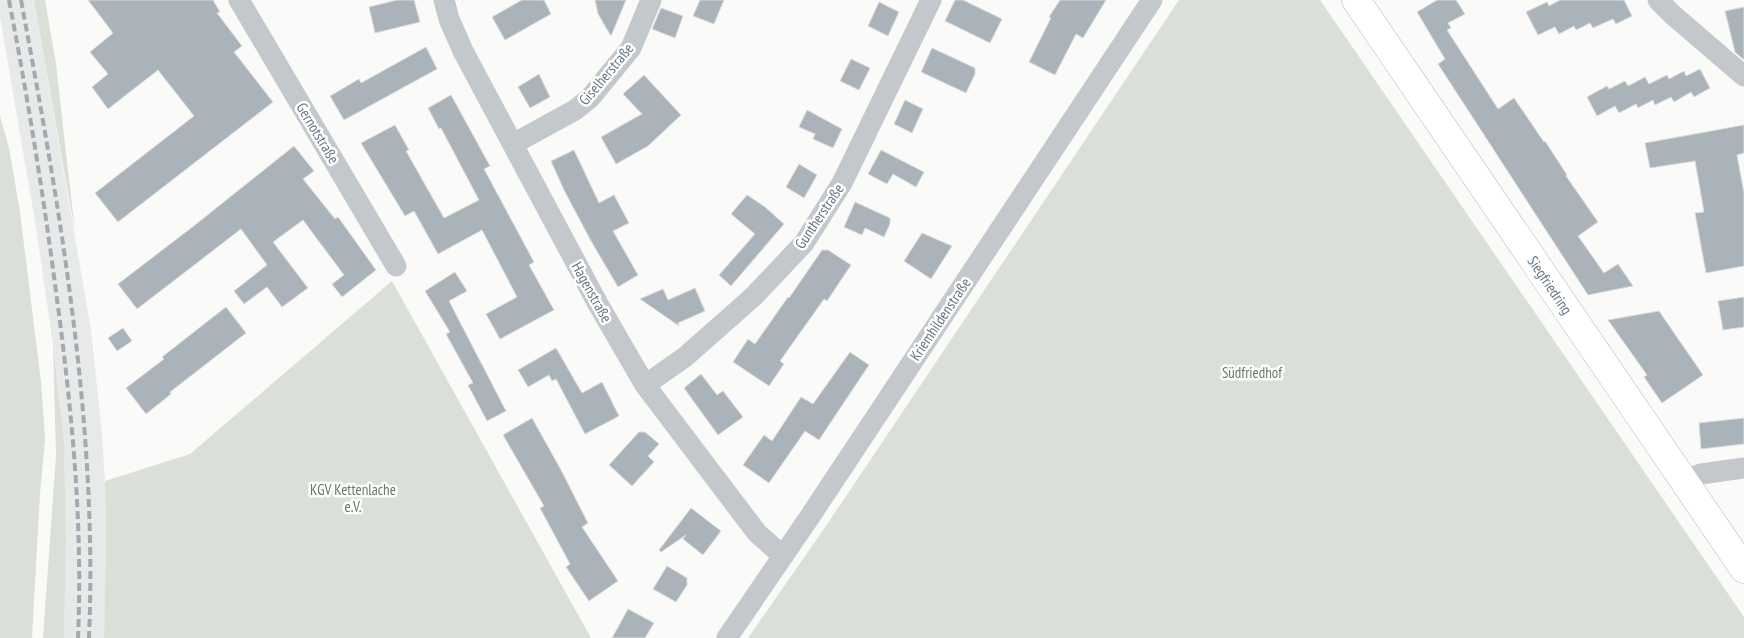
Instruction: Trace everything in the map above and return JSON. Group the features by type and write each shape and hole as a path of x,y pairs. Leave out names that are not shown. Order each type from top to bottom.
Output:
{"main road":[{"name":"Siegfriedring","path":"1356,0 1744,569"}],"street":[{"name":"Gernotstraße","path":"239,0 396,266"},
{"name":"Hagenstraße","path":"444,0 449,19 463,50 598,304 645,385 757,533 783,556"},
{"name":"Giselherstraße","path":"513,144 576,110 590,98 631,48 651,0"},
{"name":"Guntherstraße","path":"645,385 686,357 754,296 804,243 842,183 931,0"},
{"name":"Kriemhildenstraße","path":"727,638 1152,0"},
{"path":"1658,0 1673,16 1744,76"},
{"path":"1684,481 1700,474 1744,468"}],"shaded area":[{"path":"0,0 34,0 91,330 105,481 104,638 64,638 66,540 64,441 53,345 36,227 0,17"}],"green space":[{"path":"34,0 45,0 56,64 75,232"},
{"name":"Südfriedhof","path":"1179,0 1320,0 1744,617 1744,638 748,638 826,526"},
{"path":"0,116 9,148 20,212 41,382 45,440 40,493 32,638 0,638"},
{"name":"KGV Kettenlache e.V.","path":"392,281 591,638 104,638 105,481 190,454"},
{"path":"53,345 64,441 66,540 64,638 43,638 56,455"}],"building":[{"path":"88,0 213,0 220,12 217,13 242,46 234,52 273,102 118,222 95,193 194,116 158,70 108,109 92,87 108,74 90,52 113,33"},
{"path":"397,0 414,0 420,22 375,33 369,7"},
{"path":"522,0 544,0 551,14 505,40 492,17"},
{"path":"595,0 626,0 611,36 598,14"},
{"path":"700,0 724,0 714,24 693,16"},
{"path":"955,0 963,0 1002,19 990,43 945,21"},
{"path":"1060,0 1106,0 1083,38 1076,34 1055,75 1029,62 1051,18 1049,17"},
{"path":"1437,0 1456,0 1465,14 1448,23 1451,28 1447,30 1498,109 1514,98 1545,141 1566,176 1598,222 1578,236 1604,273 1618,264 1633,286 1588,295 1438,64 1445,59 1417,12"},
{"path":"1560,0 1624,0 1632,16 1616,24 1613,19 1593,28 1590,23 1576,30 1574,26 1559,34 1555,27 1538,35 1526,12 1547,2 1549,6"},
{"path":"879,2 899,12 888,36 868,26"},
{"path":"1744,7 1744,60 1735,52 1725,11"},
{"path":"661,8 683,16 675,38 652,29"},
{"path":"426,47 437,69 344,120 330,96 359,79 361,83"},
{"path":"932,48 975,68 975,74 966,93 921,72"},
{"path":"851,59 870,68 859,90 840,81"},
{"path":"1700,69 1710,88 1694,97 1691,92 1674,102 1671,97 1655,105 1653,100 1638,108 1636,104 1619,113 1615,106 1597,116 1587,97 1607,86 1609,89 1625,81 1628,86 1645,77 1649,84 1667,75 1669,79 1684,71 1686,76"},
{"path":"539,74 550,97 530,108 518,87"},
{"path":"644,75 681,115 648,146 616,164 601,137 642,114 623,94"},
{"path":"451,95 490,166 484,169 534,262 529,265 554,310 500,339 486,314 517,297 482,230 438,254 414,211 405,216 361,143 395,125 409,150 406,151 444,218 479,200 441,128 439,129 428,108"},
{"path":"905,100 923,109 912,133 894,124"},
{"path":"807,110 842,129 833,148 813,139 815,134 799,127"},
{"path":"1744,125 1744,153 1737,155 1744,193 1744,266 1706,273 1695,213 1704,212 1695,161 1650,168 1645,143"},
{"path":"294,146 314,171 303,179 335,219 338,217 376,270 342,297 332,284 344,275 303,220 273,242 308,288 282,307 267,287 244,304 234,291 267,265 241,229 137,309 118,284"},
{"path":"574,150 599,203 614,195 629,223 613,231 638,275 618,287 591,241 551,161"},
{"path":"881,150 924,172 916,187 893,174 887,184 868,174"},
{"path":"799,164 817,175 804,198 786,187"},
{"path":"747,195 765,207 784,224 731,286 719,275 755,234 731,214"},
{"path":"855,202 890,218 890,224 884,237 865,228 862,235 844,227"},
{"path":"922,233 952,246 931,279 904,261"},
{"path":"822,250 828,250 851,265 827,301 824,299 780,361 784,364 769,386 733,362 748,339 755,344"},
{"path":"455,272 467,291 449,301 506,411 487,421 468,385 473,383 446,334 450,332 425,291"},
{"path":"695,288 705,311 678,323 679,326 640,299 663,289 668,300"},
{"path":"1744,297 1744,327 1723,330 1718,301"},
{"path":"226,307 246,333 170,392 171,394 146,414 126,388"},
{"path":"1659,311 1703,375 1662,403 1644,377 1647,375 1608,320"},
{"path":"123,328 132,341 117,351 108,338"},
{"path":"556,348 582,393 602,382 619,416 585,434 556,379 552,381 549,375 528,387 518,370"},
{"path":"850,352 869,365 819,440 805,431 769,483 743,465 764,435 772,441 801,397 813,404"},
{"path":"701,374 717,395 723,391 743,417 718,435 684,388"},
{"path":"532,418 588,523 582,527 618,581 589,601 566,567 570,564 540,508 544,506 503,435"},
{"path":"1744,418 1744,444 1701,449 1699,423"},
{"path":"639,432 645,432 659,444 648,456 654,462 632,486 609,465"},
{"path":"691,508 721,531 703,555 683,539 686,535 661,552 659,550"},
{"path":"667,566 687,578 687,585 676,602 653,589"},
{"path":"628,609 654,623 645,638 612,638"}],"railway":[{"path":"9,0 41,187 72,426 78,510 78,638"},
{"path":"21,0 62,238 82,398 88,478 89,638"}]}
